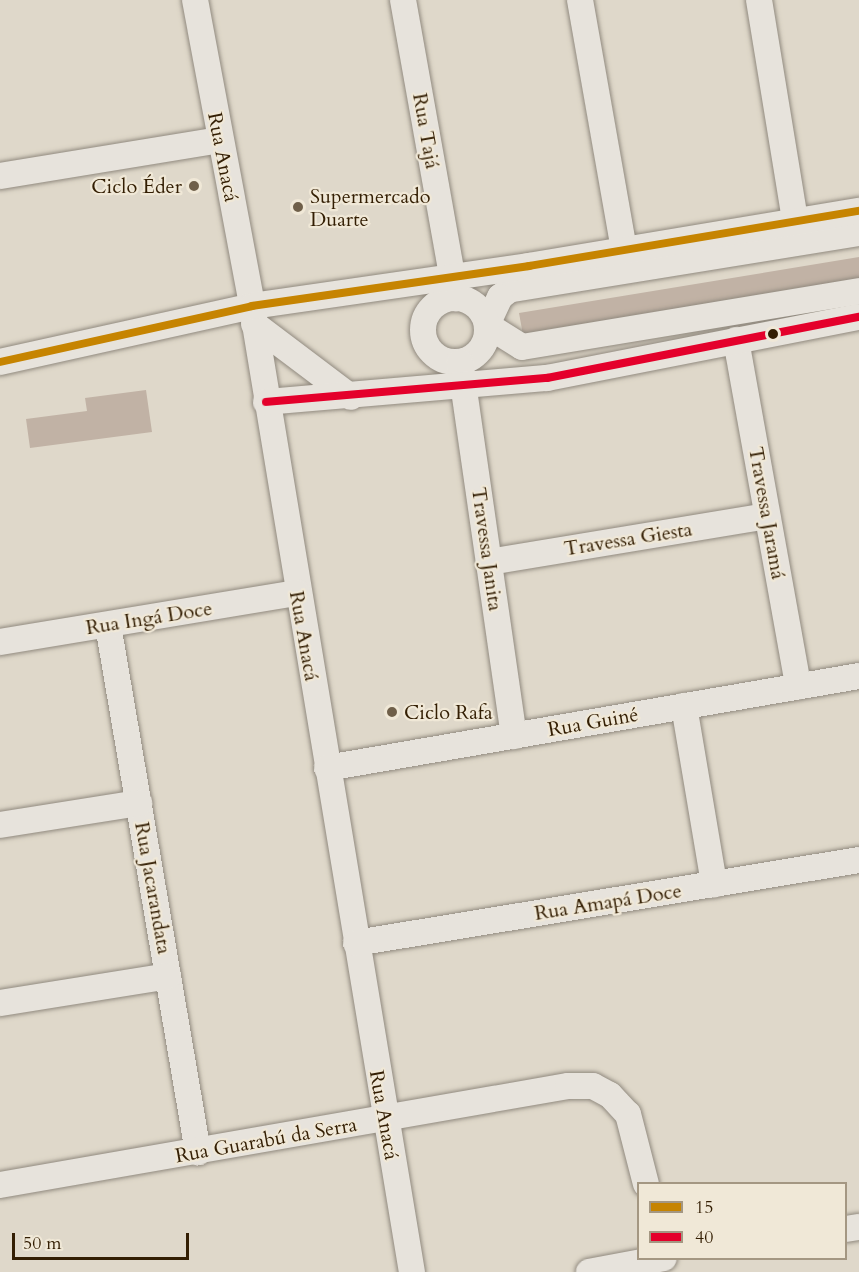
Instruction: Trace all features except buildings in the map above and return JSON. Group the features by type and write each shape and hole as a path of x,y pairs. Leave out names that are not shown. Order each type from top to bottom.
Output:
{"street":[{"name":"Rua Anacá","path":"195,0 253,315 384,1119 412,1272"},
{"name":"Rua Tajá","path":"402,0 455,287"},
{"path":"580,0 624,250"},
{"path":"759,0 795,220"},
{"path":"0,177 220,140"},
{"path":"0,363 253,315 455,287 624,250 859,211"},
{"path":"462,374 470,359 484,345 487,325 500,297 509,290 859,233"},
{"path":"455,287 477,306 487,325 510,343 522,347 859,291"},
{"path":"455,287 446,299 428,312 423,334 426,345 440,359 462,374"},
{"path":"253,315 351,397"},
{"path":"266,402 351,397 462,374 547,378 859,317"},
{"name":"Travessa Jaramá","path":"736,340 798,686"},
{"name":"Travessa Janita","path":"462,374 514,736"},
{"name":"Travessa Giesta","path":"489,562 767,516"},
{"name":"Rua Ingá Doce","path":"0,642 297,593"},
{"name":"Rua Jacarandata","path":"108,625 198,1152"},
{"name":"Rua Guiné","path":"327,768 859,676"},
{"path":"684,706 714,884"},
{"path":"0,825 139,803"},
{"name":"Rua Amapá Doce","path":"357,943 859,860"},
{"path":"0,1003 168,976"},
{"name":"Rua Guarabú da Serra","path":"0,1185 568,1086 593,1086 610,1095 628,1114 645,1182"},
{"path":"589,1272 657,1260"}],"transit line":[{"name":"15","path":"0,362 252,306 529,266 859,211"},
{"name":"40","path":"266,402 547,378 859,317"}],"place":[{"name":"Ciclo Éder","path":"194,186"},
{"name":"Supermercado Duarte","path":"298,207"},
{"name":"Ciclo Rafa","path":"392,712"}]}
